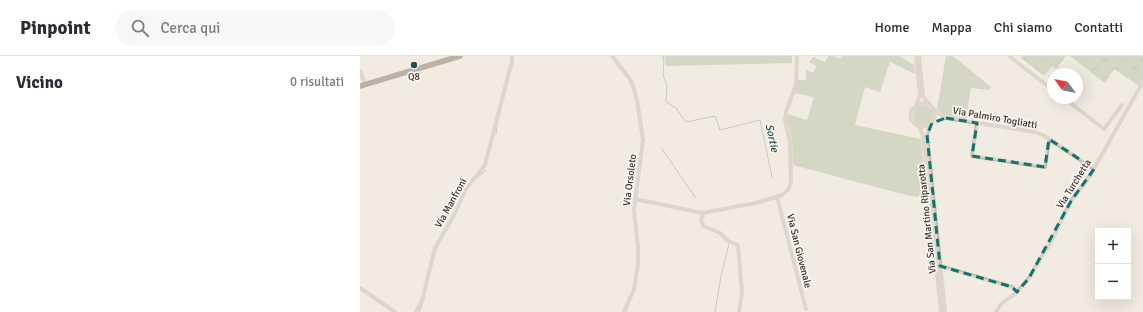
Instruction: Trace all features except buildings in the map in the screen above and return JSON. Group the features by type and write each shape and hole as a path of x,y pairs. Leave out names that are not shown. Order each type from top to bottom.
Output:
{"main road":[{"path":"362,85 460,56"}],"street":[{"name":"Via Manfroni","path":"416,312 422,301 435,248 454,215 466,189 485,165 512,61 512,56"},
{"name":"Via Orsoleto","path":"612,56 630,79 637,100 643,140 634,210 638,264 634,289 624,312"},
{"path":"636,199 702,214 756,203 777,197 788,190 791,183 790,142 785,120 786,112 796,84 797,56"},
{"path":"916,56 920,95 916,105 911,111 912,118 919,126 927,126 946,118"},
{"path":"919,56 924,96 934,110 935,117 931,124"},
{"path":"1009,56 1015,58 1047,85"},
{"path":"360,71 362,85"},
{"name":"Via Turchetta","path":"996,312 1001,304 1018,292 1029,278 1051,242 1071,201 1094,169 1143,82"},
{"path":"916,105 922,102 930,104"},
{"path":"1072,104 1104,129 1122,105"},
{"name":"Via Palmiro Togliatti","path":"934,110 946,118 1035,132 1049,139 1094,169"},
{"path":"977,123 972,156 1045,167 1049,139"},
{"name":"Via San Martino Riparotta","path":"931,124 927,135 944,312"},
{"name":"Via San Martino Riparotta","path":"919,126 923,135 941,312"},
{"name":"Via San Giovenale","path":"777,197 806,309"},
{"path":"702,214 703,216 701,220 703,226 720,233 728,241 738,246 742,292 739,312"},
{"path":"940,266 1012,287 1018,292"},
{"path":"360,288 394,312"}],"highlighted area":[{"path":"946,118 977,123 972,156 1045,167 1049,139 1094,169 1071,201 1029,278 1017,292 1012,287 940,266 927,135 932,123"}],"green space":[{"path":"665,56 792,56 792,63 666,66"},
{"path":"828,56 833,56 840,59 842,56 899,56 914,65 915,74 890,62 880,92 865,87 855,125 921,139 925,195 923,197 910,196 793,165 792,140 787,120 788,114 807,120 814,97 794,93 798,80 806,80 806,70 813,73 816,66 809,62 813,57 825,62"},
{"path":"946,56 953,56 991,87 989,90 971,88 966,119 944,115 937,109"},
{"path":"1022,56 1066,56 1057,68 1052,66 1050,68 1047,68 1047,72 1044,76 1021,58"},
{"path":"1070,56 1143,56 1143,78 1139,86 1114,69 1105,83"},
{"path":"923,105 930,108 933,115 930,122 923,125 916,122 913,115 916,108"}],"waterway":[{"name":"Sortie","path":"663,56 663,75 667,86 666,102 676,108 686,122 715,116 720,130 760,120 772,177"},
{"name":"Sortie","path":"496,134 497,127"},
{"name":"Sortie","path":"662,149 695,197"},
{"name":"Sortie","path":"479,176 486,170"},
{"name":"Sortie","path":"715,312 721,276 729,244"},
{"name":"Sortie","path":"419,312 422,305"}],"place":[{"name":"Q8","path":"414,65"}]}
